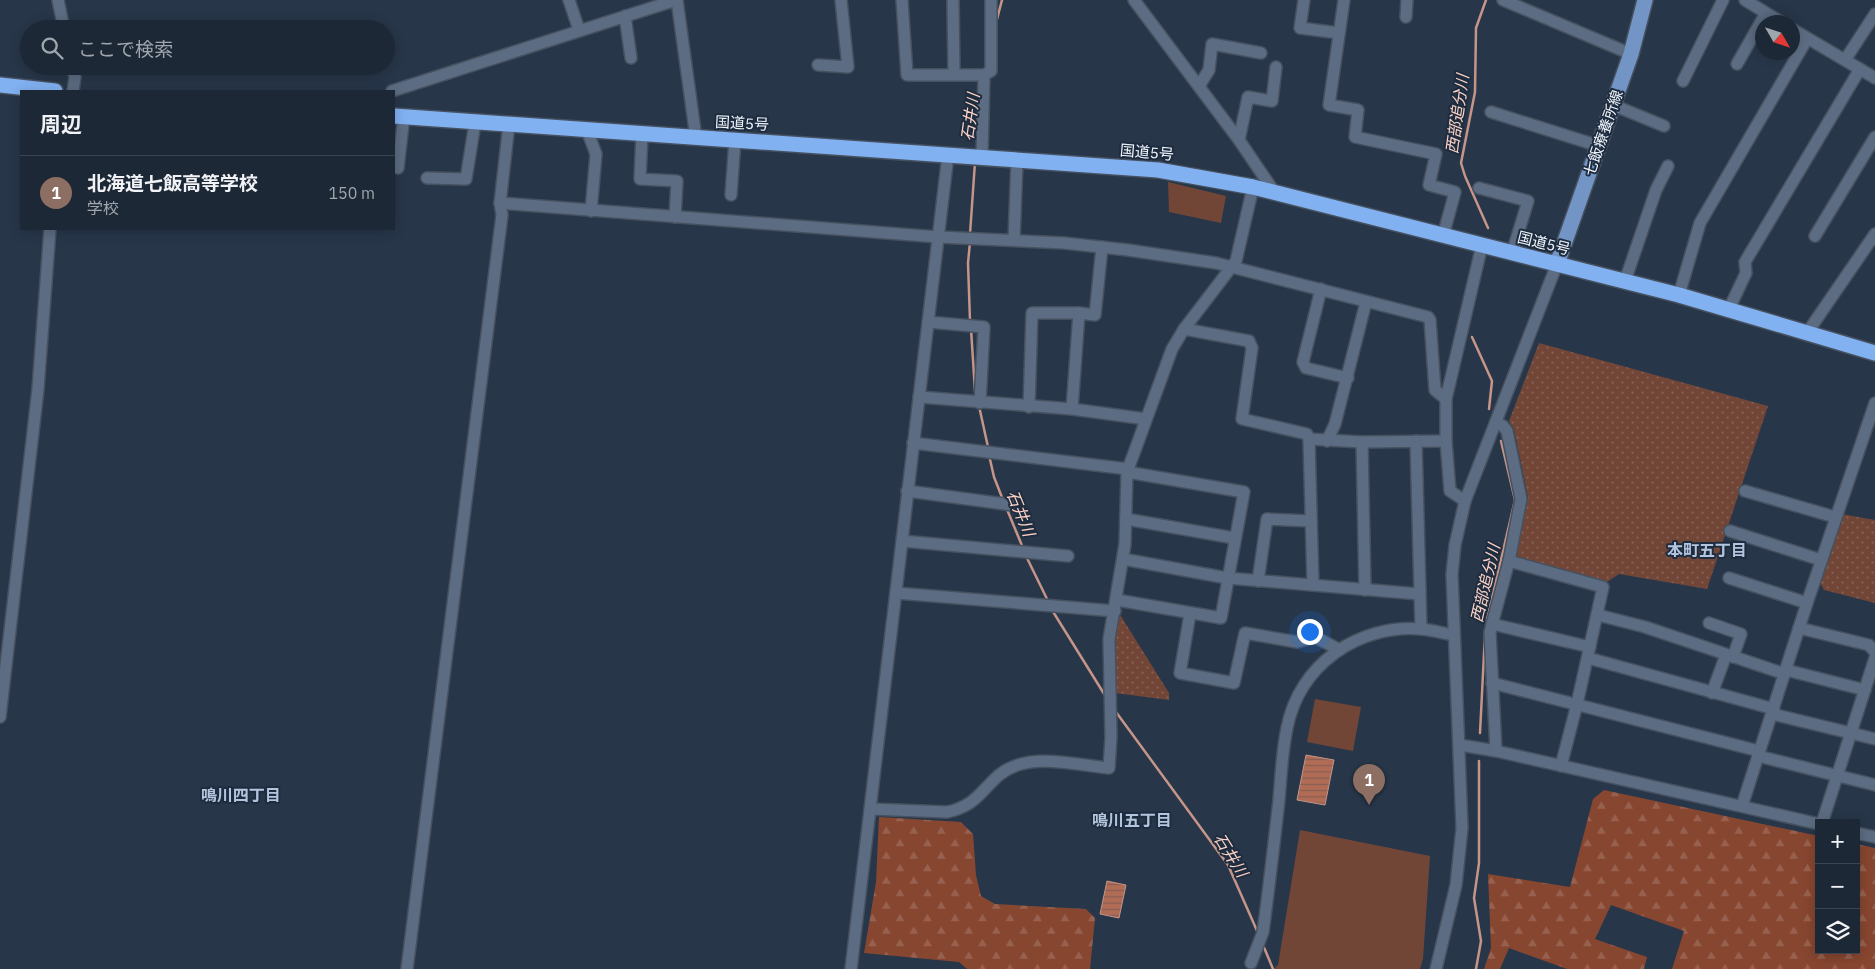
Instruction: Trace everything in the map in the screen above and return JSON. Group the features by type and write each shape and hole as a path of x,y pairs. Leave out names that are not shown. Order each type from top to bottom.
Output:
{"highway":[{"path":"0,84 47,90"},
{"name":"国道5号","path":"399,116 475,123 948,154 1158,170 1253,187 1625,281 1729,309 1875,353"}],"main road":[{"name":"七飯療養所線","path":"1557,264 1631,54 1645,0"}],"street":[{"path":"58,0 62,20"},
{"path":"569,0 579,30"},
{"path":"395,90 625,16 647,4 676,0 696,138"},
{"path":"818,66 848,67 841,0"},
{"path":"902,0 907,75 984,75 991,71 991,0"},
{"path":"953,0 954,74"},
{"path":"1134,0 1239,140 1275,193"},
{"path":"1304,0 1300,28 1339,33"},
{"path":"1344,0 1329,105 1358,110 1355,136 1436,154 1429,185 1455,192 1443,236"},
{"path":"1406,17 1407,0"},
{"path":"1503,0 1631,54"},
{"path":"1683,81 1723,0"},
{"path":"1745,0 1769,15"},
{"path":"1737,64 1766,13"},
{"path":"1845,60 1875,14"},
{"path":"625,16 631,58"},
{"path":"1800,35 1875,78"},
{"path":"1679,295 1700,223 1807,39"},
{"path":"1199,86 1209,70 1212,44 1261,53"},
{"path":"1239,140 1248,97 1272,101 1276,68"},
{"path":"1729,309 1746,273 1745,262 1860,69"},
{"path":"73,90 74,75"},
{"path":"982,157 984,75"},
{"path":"1613,104 1664,126"},
{"path":"1491,112 1599,146"},
{"path":"398,168 399,116"},
{"path":"427,178 466,179 475,123"},
{"path":"407,969 502,215 500,203 509,124"},
{"path":"587,130 596,154 590,211"},
{"path":"642,134 640,179 678,181 675,217"},
{"path":"1815,236 1875,138"},
{"path":"731,195 735,140"},
{"path":"851,969 948,154"},
{"path":"1014,240 1017,160"},
{"path":"1625,281 1656,190 1668,166"},
{"path":"870,809 947,812 957,810 976,800 1001,774 1026,762 1108,768 1111,736 1109,639 1124,559 1127,470 1172,349 1184,329 1236,261 1253,187"},
{"path":"1479,188 1528,201 1512,253"},
{"path":"500,203 938,237 1014,240 1102,247 1233,267 1428,317 1430,320 1435,390 1446,399"},
{"path":"0,717 38,389 50,230"},
{"path":"1806,333 1875,234"},
{"path":"1465,501 1450,491 1446,441 1446,399 1482,245"},
{"path":"1029,407 1032,312 1095,315 1102,247"},
{"path":"1436,969 1456,885 1462,828 1452,574 1454,545 1465,501 1557,264"},
{"path":"1321,289 1303,362 1306,368 1348,378"},
{"path":"1327,441 1335,424 1348,378 1366,302"},
{"path":"1072,409 1079,313"},
{"path":"928,322 984,327 980,403"},
{"path":"1184,329 1249,341 1252,348 1242,419 1306,434 1309,439 1313,585"},
{"path":"919,397 1072,409 1146,419"},
{"path":"1742,806 1835,517 1870,434 1875,403"},
{"path":"1496,422 1504,426 1507,431 1521,499 1509,561 1492,624 1492,683 1496,751"},
{"path":"1309,439 1362,442 1446,441"},
{"path":"1416,441 1420,629"},
{"path":"1362,442 1366,590"},
{"path":"896,593 1116,605 1221,618 1234,538 1244,492 1127,470 913,444"},
{"path":"1745,490 1835,517"},
{"path":"907,491 1012,505"},
{"path":"1126,519 1234,538"},
{"path":"1258,581 1267,519 1311,521"},
{"path":"1730,531 1821,560"},
{"path":"902,541 1068,556"},
{"path":"1124,559 1227,578 1419,594"},
{"path":"1509,561 1603,587 1598,615 1561,766"},
{"path":"1729,578 1807,603"},
{"path":"1190,614 1180,673 1234,683 1245,633 1297,642 1315,637 1338,649"},
{"path":"1598,615 1645,627 1729,656 1786,672 1865,690"},
{"path":"1709,623 1741,634 1712,693"},
{"path":"1492,624 1589,652 1712,693 1875,739"},
{"path":"1799,628 1870,645 1875,652"},
{"path":"1251,963 1264,932 1287,727 1303,685 1313,671 1338,649 1368,635 1389,630 1420,629 1454,635"},
{"path":"1823,819 1875,658"},
{"path":"1492,683 1577,704 1837,777 1875,785"},
{"path":"1460,745 1496,751 1815,823"},
{"path":"1860,834 1875,837"}],"shaded area":[{"path":"1168,182 1226,196 1221,223 1169,212"},
{"path":"1539,343 1768,406 1707,589 1619,574 1607,582 1513,559 1528,497 1514,429 1509,421"},
{"path":"1841,514 1875,520 1875,603 1824,590 1818,579"},
{"path":"1119,613 1169,693 1169,700 1115,693 1112,642"},
{"path":"1315,699 1361,707 1353,751 1307,742"},
{"path":"1306,755 1334,760 1325,805 1297,800"},
{"path":"1300,830 1430,856 1423,959 1420,969 1274,969 1278,965"},
{"path":"1107,881 1126,885 1119,918 1100,914"}],"green space":[{"path":"1604,790 1815,835 1815,954 1860,954 1860,845 1875,848 1875,969 1672,969 1684,931 1611,905 1595,939 1647,957 1644,969 1567,969 1509,948 1500,969 1484,969 1491,948 1488,874 1570,887 1593,799"},
{"path":"879,817 961,822 973,834 976,875 981,896 995,904 1086,909 1095,918 1090,969 967,969 959,962 864,953 876,882"}],"waterway":[{"name":"石井川","path":"996,23 1002,0"},
{"name":"西部追分川","path":"1486,0 1476,28 1475,92 1461,163 1488,228"},
{"name":"石井川","path":"970,234 975,162"},
{"name":"石井川","path":"970,242 968,263 970,321"},
{"name":"石井川","path":"971,329 975,391"},
{"name":"西部追分川","path":"1472,337 1492,381 1489,409"},
{"name":"石井川","path":"979,406 988,447"},
{"name":"西部追分川","path":"1486,624 1515,500 1501,441"},
{"name":"石井川","path":"989,455 994,477 1003,500"},
{"name":"石井川","path":"1006,507 1023,548"},
{"name":"石井川","path":"1026,556 1049,603"},
{"name":"石井川","path":"1052,610 1106,697"},
{"name":"西部追分川","path":"1480,733 1485,634"},
{"name":"石井川","path":"1116,712 1228,865 1258,933"},
{"name":"西部追分川","path":"1476,969 1481,941 1474,898 1479,863 1479,761"},
{"name":"石井川","path":"1263,945 1273,969"}],"place":[{"name":"北海道七飯高等学校","path":"1369,805"}],"district":[{"name":"本町五丁目","path":"1707,550"},
{"name":"鳴川四丁目","path":"241,795"},
{"name":"鳴川五丁目","path":"1132,820"}]}
